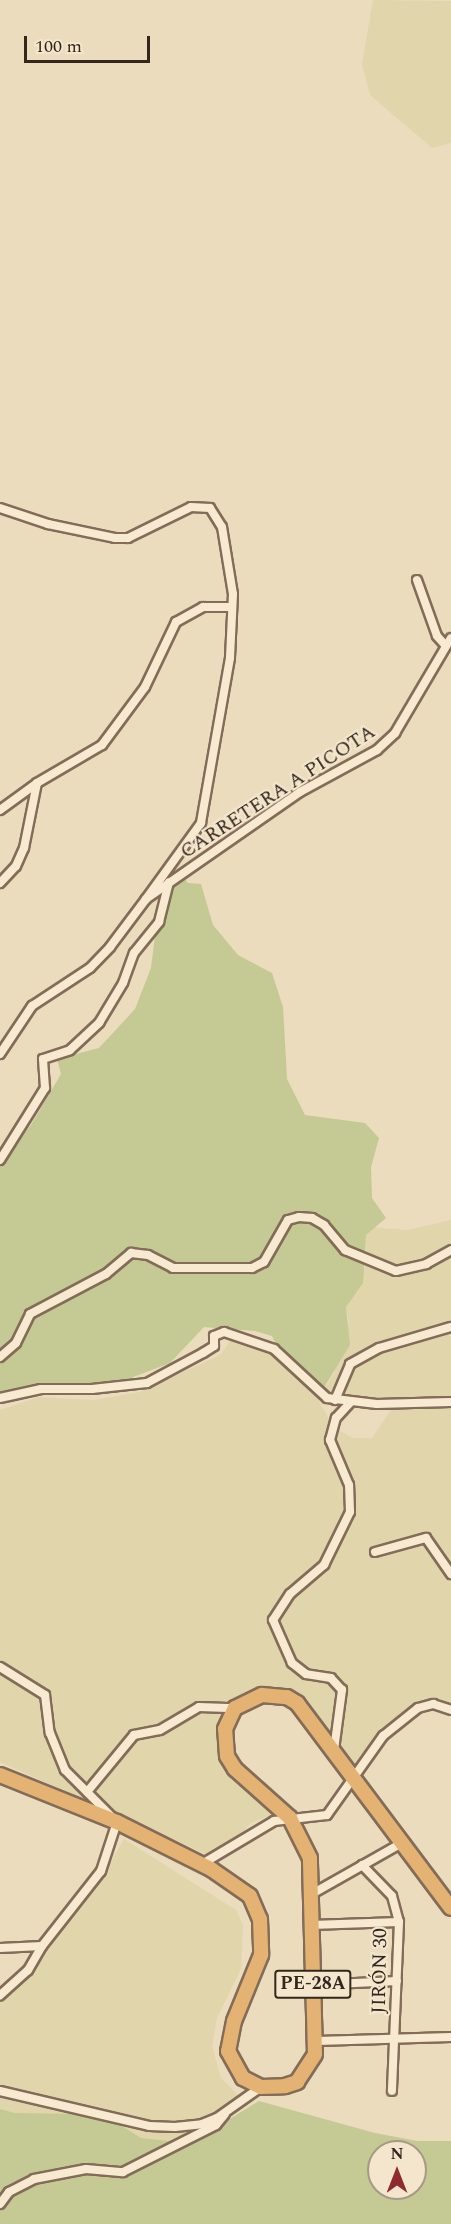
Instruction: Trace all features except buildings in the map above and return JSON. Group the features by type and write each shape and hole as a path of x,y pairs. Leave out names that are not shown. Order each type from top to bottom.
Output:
{"highway":[{"path":"236,1708 262,1695 292,1699 334,1750 354,1781 451,1908"},
{"name":"PE-28A","path":"0,1775 117,1822 242,1888 257,1908 263,1939 261,1955 234,2021 228,2051 243,2078 261,2087 285,2086 297,2082 310,2065 317,2041 307,1846 290,1818 235,1769 227,1756 225,1729 236,1708"}],"street":[{"path":"0,508 48,524 115,538 128,538 191,507 210,508 222,527 231,607 230,658 201,823 146,899"},
{"path":"417,580 437,636 445,645"},
{"path":"0,810 37,783 102,745 145,687 176,622 203,607 231,607"},
{"name":"CARRETERA A PICOTA","path":"0,1054 32,1005 90,968 110,947 146,899 300,792 383,744 395,734 451,638"},
{"path":"0,883 16,866 24,848 37,783"},
{"path":"0,1160 45,1088 43,1059 70,1050 99,1023 123,983 134,953 159,922 170,882"},
{"path":"0,1357 16,1343 30,1314 106,1274 131,1253 148,1255 173,1268 252,1268 264,1262 288,1220 299,1217 312,1218 324,1226 345,1250 396,1271 426,1264 451,1250"},
{"path":"336,1400 350,1364 379,1348 451,1327"},
{"path":"0,1398 41,1389 92,1389 147,1383 203,1353 213,1346 214,1336 224,1332 274,1349 316,1390 336,1400 350,1403 451,1402"},
{"path":"334,1750 342,1690 331,1678 306,1674 292,1663 273,1620 290,1594 324,1564 351,1512 349,1485 330,1440 336,1418 350,1403"},
{"path":"375,1552 426,1538 451,1574"},
{"path":"0,1667 45,1695 54,1750 64,1770 117,1822 100,1871 42,1946 28,1970 0,1995"},
{"path":"200,1865 264,1826 290,1818 327,1815 354,1781 371,1749 418,1707 434,1704 451,1710"},
{"path":"87,1792 134,1734 160,1730 200,1707 236,1708"},
{"path":"310,1895 402,1843"},
{"name":"JIRÓN 30","path":"362,1864 392,1896 399,1922 392,2091"},
{"path":"311,1925 399,1922"},
{"path":"0,1948 42,1946"},
{"path":"313,1985 397,1981"},
{"path":"317,2041 394,2041 451,2037"},
{"path":"0,2091 149,2126 202,2124 225,2113 261,2087"},
{"path":"0,2204 9,2192 34,2179 86,2169 123,2172 216,2125 225,2113"}],"shaded area":[{"path":"373,0 451,1 451,143 432,148 370,95 362,64"},
{"path":"451,1220 451,1402 362,1404 320,1394 334,1374 349,1323 346,1307 365,1267 366,1235 371,1227 407,1230"},
{"path":"231,1340 271,1351 314,1392 334,1428 353,1438 372,1438 391,1410 451,1408 451,1707 432,1704 391,1725 354,1772 285,1693 239,1701 222,1712 216,1728 219,1757 224,1769 273,1814 251,1823 237,1839 208,1855 0,1762 0,1410 39,1397 94,1400 140,1392 220,1355"},
{"path":"124,1839 236,1910 243,1925 241,1969 217,2018 212,2046 221,2078 248,2105 202,2136 169,2141 141,2138 103,2114 15,2113 0,2109 0,1998 103,1876"}],"green space":[{"path":"181,875 188,883 201,884 213,925 238,955 272,973 283,1007 287,1079 305,1115 365,1123 379,1138 371,1167 372,1198 386,1218 366,1235 363,1283 346,1307 350,1345 320,1394 284,1362 272,1336 255,1331 204,1327 170,1363 120,1382 0,1395 0,1163 31,1125 61,1074 57,1059 99,1048 135,1009 151,968 158,912 169,882"},
{"path":"259,2101 375,2133 412,2140 367,2140 367,2200 427,2200 427,2141 451,2141 451,2224 0,2224 0,2109 15,2113 103,2114 141,2138 169,2141 202,2136"}]}
